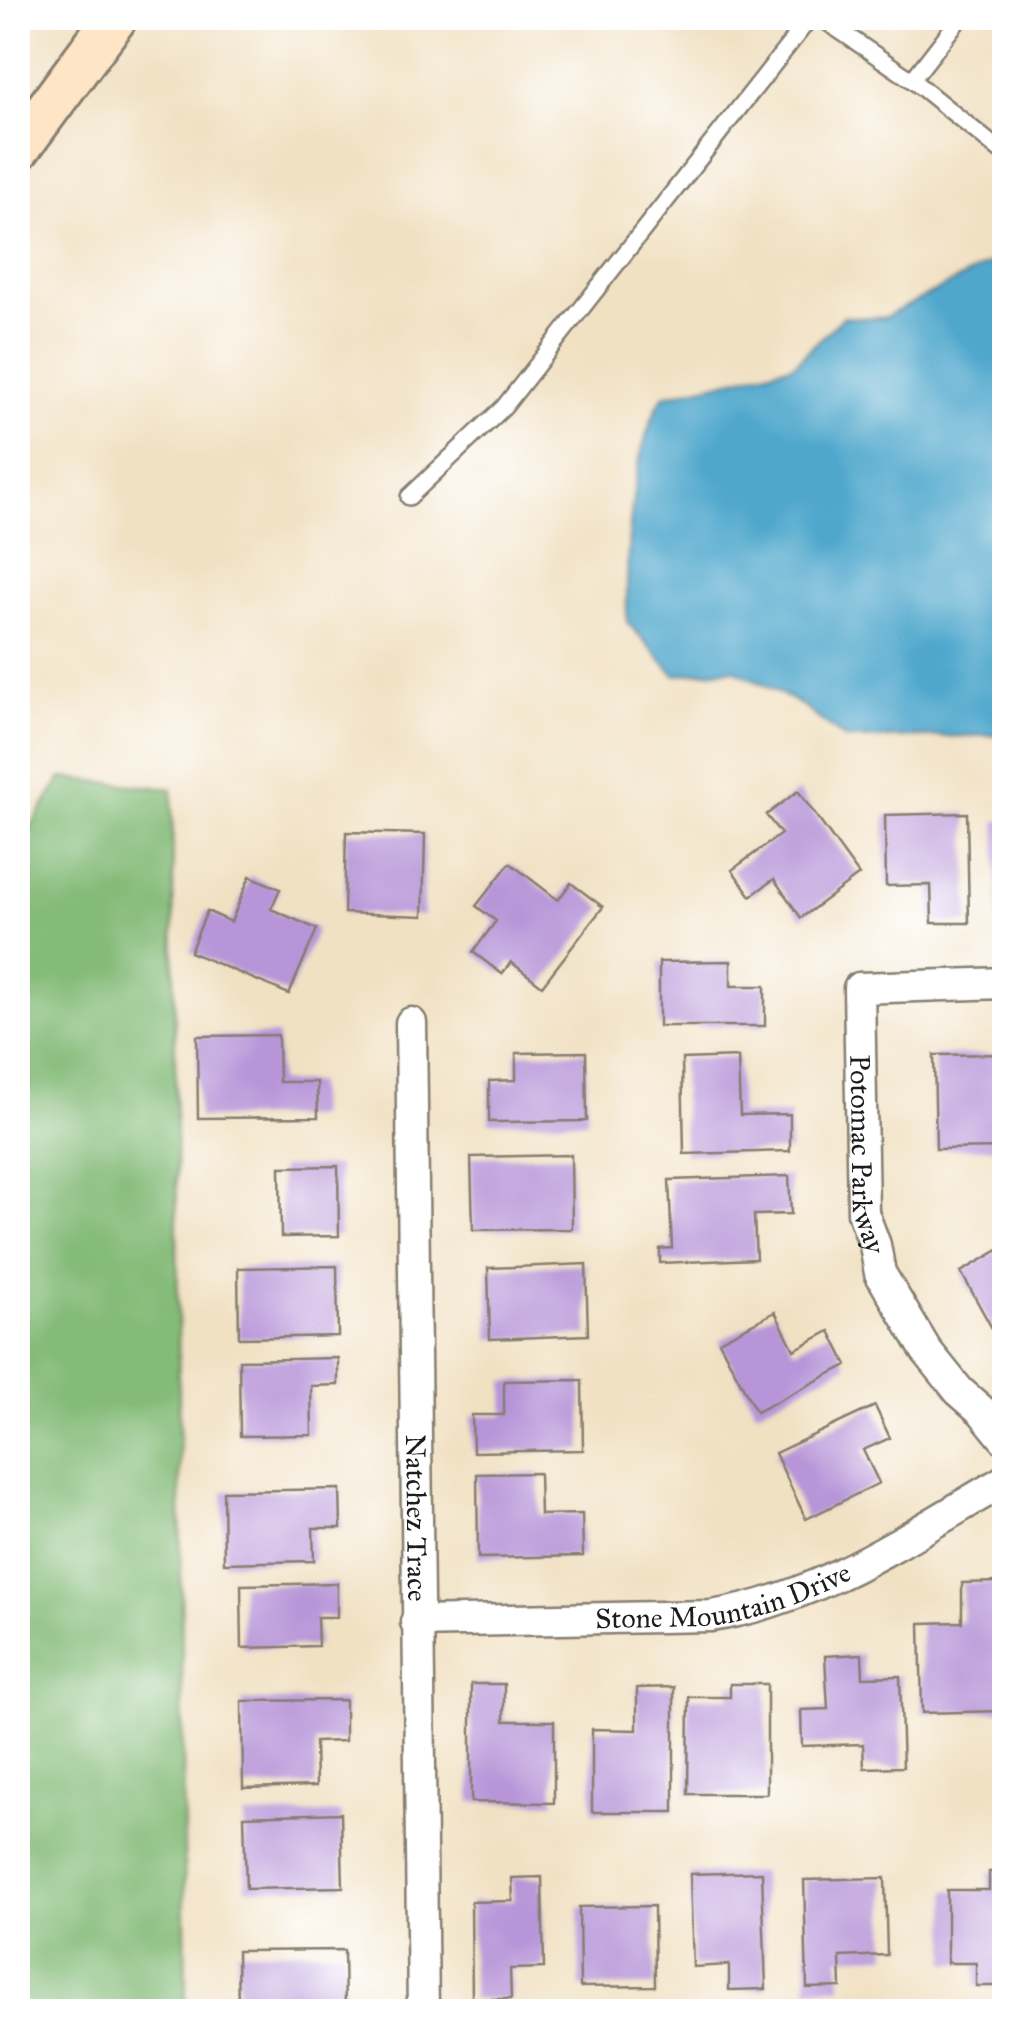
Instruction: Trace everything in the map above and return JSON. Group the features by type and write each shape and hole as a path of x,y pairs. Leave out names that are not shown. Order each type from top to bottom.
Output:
{"main road":[{"path":"18,149 115,18"}],"street":[{"name":"Potomac Parkway","path":"1001,1428 959,1391 926,1350 897,1305 875,1259 875,1246 863,1214 859,988 1004,983"},
{"name":"Natchez Trace","path":"410,1024 423,2012"},
{"name":"Stone Mountain Drive","path":"416,1622 711,1616 744,1611 853,1568 1004,1480"}],"lane":[{"path":"409,498 504,408 810,18"},
{"path":"821,18 912,80 1004,154"},
{"path":"912,80 960,18"}],"green space":[{"path":"61,778 172,789 186,2011 18,2011 18,848"}],"water":[{"path":"1004,256 1004,735 846,739 798,703 734,669 675,675 627,622 627,567 636,476 663,396 793,365 843,317 883,318"}],"building":[{"path":"798,791 859,875 801,918 774,879 751,896 732,870 781,834 766,815"},
{"path":"967,813 969,923 932,923 931,885 886,886 885,815"},
{"path":"996,821 1004,821 1004,920 998,920"},
{"path":"346,832 425,834 423,916 344,913"},
{"path":"510,863 558,900 571,883 603,907 542,986 511,962 502,974 473,952 496,921 476,906"},
{"path":"250,876 280,889 271,909 317,929 289,994 190,952 207,911 231,922"},
{"path":"731,961 731,986 765,986 765,1026 659,1026 659,962"},
{"path":"278,1035 279,1082 317,1082 318,1117 198,1118 197,1036"},
{"path":"586,1052 587,1121 489,1122 489,1081 516,1080 516,1053"},
{"path":"1004,1054 1004,1148 936,1149 934,1055"},
{"path":"738,1057 740,1115 790,1114 790,1151 684,1154 682,1059"},
{"path":"571,1155 572,1229 473,1230 471,1157"},
{"path":"338,1166 339,1236 281,1237 280,1167"},
{"path":"789,1176 791,1214 754,1215 756,1259 660,1263 660,1249 672,1248 669,1180"},
{"path":"1004,1247 1004,1338 999,1341 961,1272"},
{"path":"586,1264 588,1335 490,1339 488,1268"},
{"path":"337,1266 338,1336 239,1338 238,1268"},
{"path":"775,1312 794,1350 830,1331 847,1365 756,1412 719,1341"},
{"path":"338,1358 338,1385 311,1386 312,1435 240,1436 239,1360"},
{"path":"582,1380 583,1450 473,1452 472,1415 504,1415 504,1381"},
{"path":"875,1406 890,1438 863,1450 879,1483 806,1519 775,1453"},
{"path":"539,1473 540,1515 582,1514 583,1556 478,1558 477,1474"},
{"path":"340,1489 341,1528 313,1528 314,1561 224,1563 223,1491"},
{"path":"1000,1582 1003,1711 922,1713 920,1623 962,1622 962,1583"},
{"path":"337,1583 337,1617 317,1617 318,1646 242,1648 241,1585"},
{"path":"862,1654 863,1677 900,1676 903,1767 864,1768 863,1744 802,1746 801,1710 828,1709 825,1656"},
{"path":"471,1684 504,1684 504,1721 554,1721 554,1803 471,1802"},
{"path":"730,1684 767,1684 767,1794 688,1794 689,1697 730,1697"},
{"path":"674,1687 674,1812 592,1812 592,1729 637,1730 637,1688"},
{"path":"345,1700 345,1741 315,1742 316,1786 243,1788 242,1701"},
{"path":"341,1813 343,1887 246,1889 244,1816"},
{"path":"762,1872 766,1989 729,1990 729,1965 693,1967 690,1874"},
{"path":"989,1872 1004,1872 1004,1986 976,1986 976,1963 947,1963 947,1890 989,1890"},
{"path":"542,1877 544,1968 510,1969 511,1999 472,1999 471,1902 513,1901 512,1878"},
{"path":"885,1878 887,1955 840,1957 841,1987 807,1988 804,1880"},
{"path":"654,1906 655,1986 580,1987 579,1907"},
{"path":"344,1950 345,2012 238,2012 237,1951"}]}
